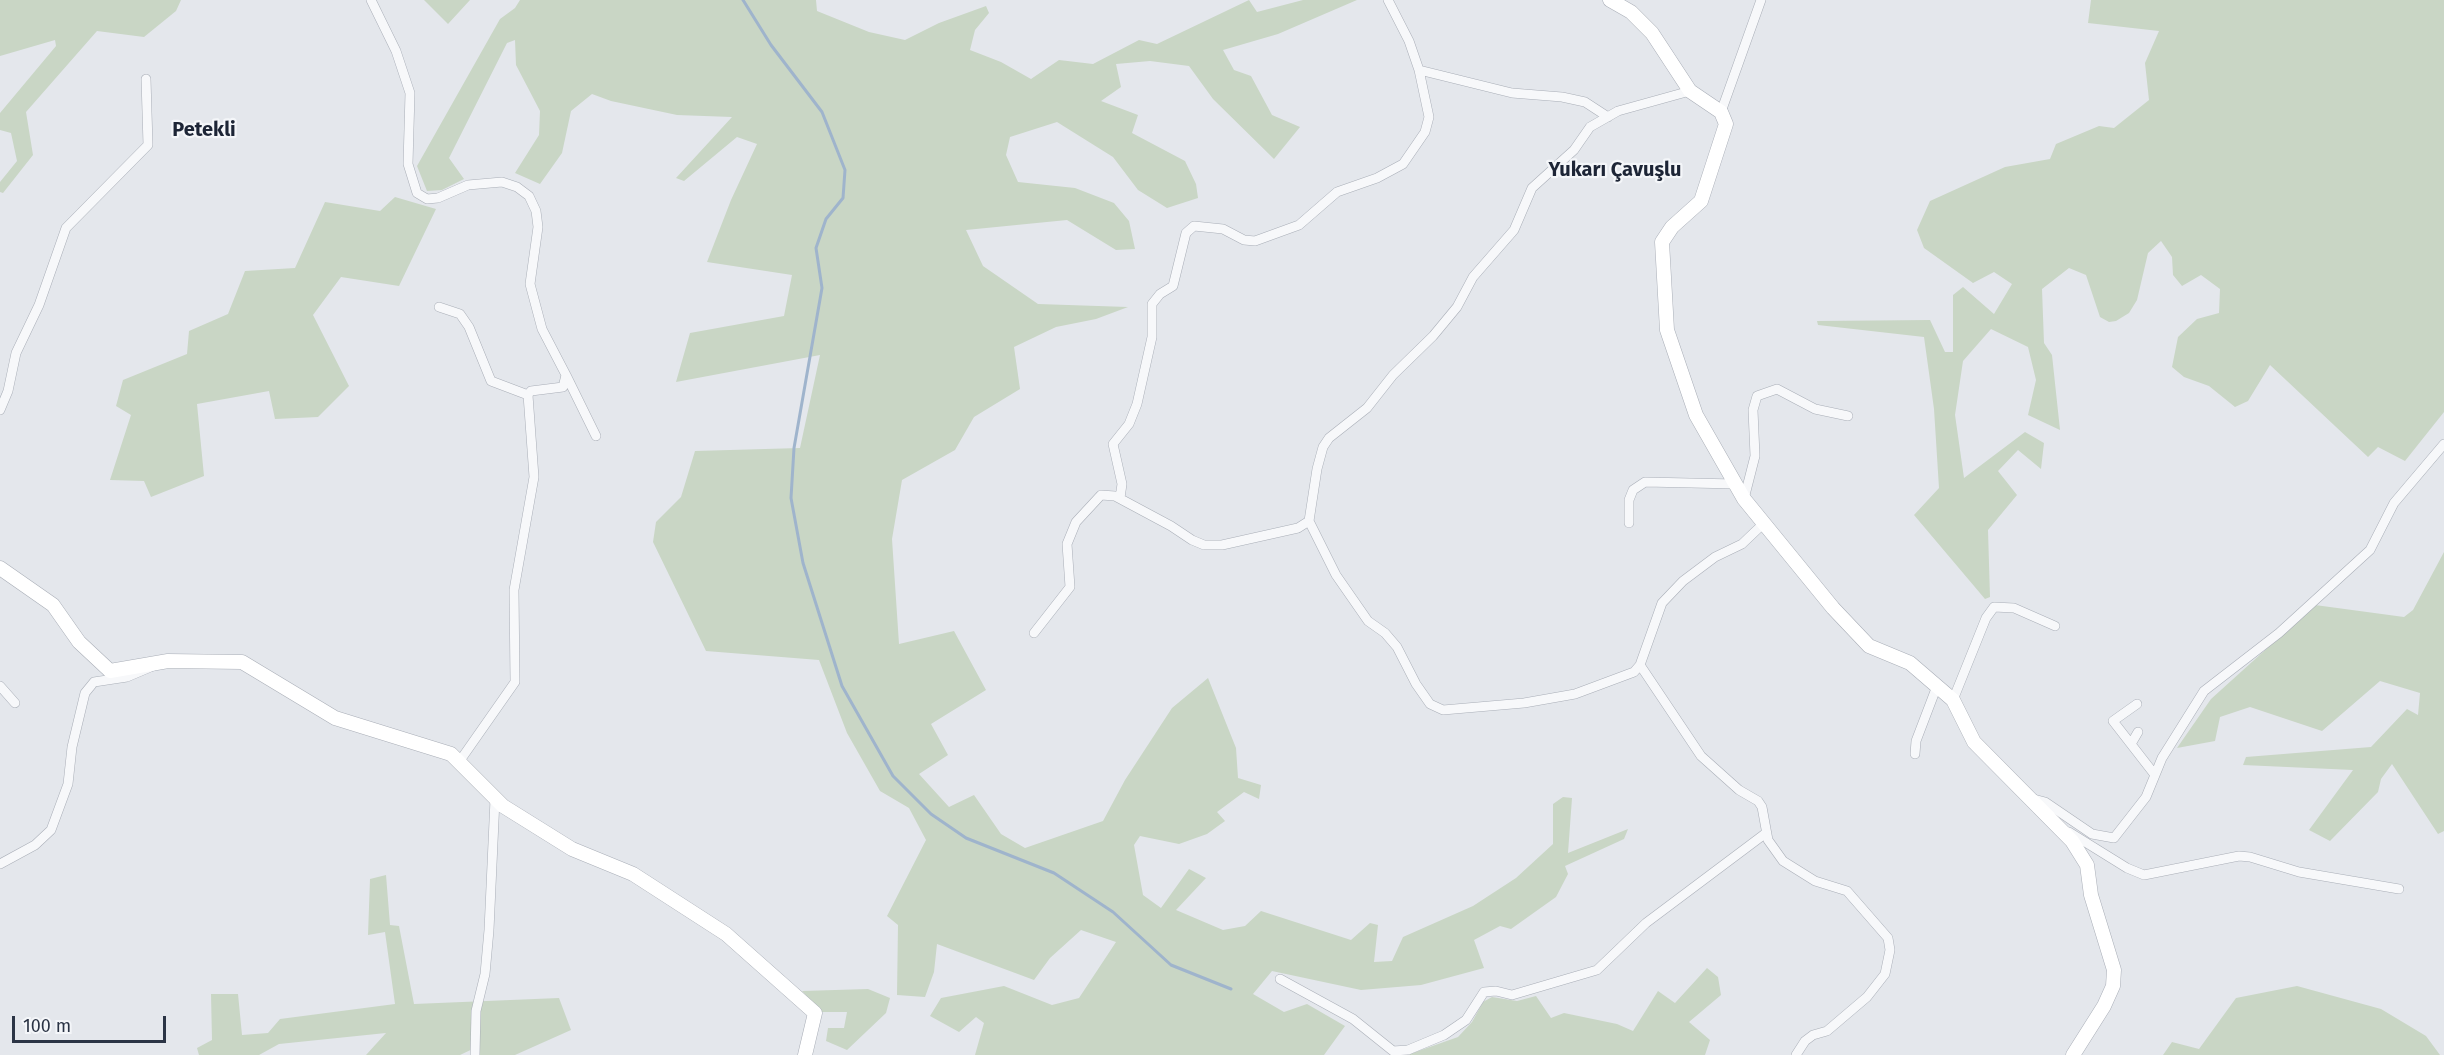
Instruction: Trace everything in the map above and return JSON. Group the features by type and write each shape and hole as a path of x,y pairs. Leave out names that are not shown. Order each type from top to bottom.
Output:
{"street":[{"path":"371,0 396,51 410,93 408,164 417,193 427,198 438,198 468,185 502,182 518,187 529,196 536,211 538,227 530,284 542,329 596,436"},
{"path":"1120,498 1122,484 1113,444 1129,424 1137,404 1152,337 1152,304 1173,286 1186,233 1194,226 1223,229 1244,240 1255,241 1299,225 1337,192 1377,178 1403,164 1425,132 1429,117 1419,70 1409,40 1388,0"},
{"path":"1610,0 1631,12 1652,33 1690,91 1721,112 1726,124 1701,201 1672,227 1662,242 1667,330 1696,415 1744,499 1833,608 1869,646 1910,663 1953,700 1974,742 2072,841 2087,865 2091,895 2114,970 2113,986 2104,1006 2073,1055"},
{"path":"1721,112 1761,0"},
{"path":"1419,70 1512,93 1562,97 1585,102 1608,117"},
{"path":"0,410 8,391 16,353 39,305 66,228 148,145 146,78"},
{"path":"1690,91 1618,111 1590,127 1574,150 1532,188 1514,230 1473,277 1457,307 1433,336 1393,375 1367,408 1329,438 1323,447 1317,470 1309,521 1336,575 1368,621 1386,633 1397,647 1416,684 1430,704 1443,710 1524,703 1575,694 1634,672 1640,665 1662,603 1683,581 1715,557 1742,544 1763,524"},
{"path":"439,308 460,314 469,327 491,381 528,395"},
{"path":"459,762 515,682 514,590 534,477 528,395 531,391 563,387 566,375"},
{"path":"1744,499 1755,456 1753,410 1757,396 1777,389 1815,409 1848,416"},
{"path":"2028,798 2045,802 2092,834 2114,838 2146,797 2162,758 2204,691 2279,633 2370,550 2394,503 2444,444"},
{"path":"1629,523 1629,500 1633,490 1645,482 1736,484"},
{"path":"1034,633 1070,587 1067,544 1076,522 1101,495 1120,498 1204,545 1222,545 1298,528 1309,521"},
{"path":"0,568 53,605 79,642 110,671 159,662 242,662 335,718 451,754 502,806 572,849 633,874 726,934 815,1013 806,1055"},
{"path":"1953,700 1986,618 1994,607 2014,608 2055,626"},
{"path":"0,864 35,845 51,830 68,784 72,747 86,693 94,682 144,672 159,662"},
{"path":"1640,665 1701,756 1739,790 1758,801 1762,807 1768,840 1783,861 1815,881 1847,891 1888,938 1890,950 1885,974 1867,997 1827,1031 1813,1035 1805,1041 1796,1055"},
{"path":"0,686 15,703"},
{"path":"1915,754 1916,741 1937,686"},
{"path":"2137,704 2113,721 2155,775"},
{"path":"2131,744 2138,732"},
{"path":"475,1055 476,1011 484,974 489,930 495,799"},
{"path":"2049,819 2127,868 2144,875 2239,856 2250,857 2299,872 2399,889"},
{"path":"1280,978 1353,1019 1393,1052 1408,1050 1444,1035 1466,1020 1484,992 1496,991 1512,995 1597,970 1646,923 1766,833"},
{"path":"800,1055 809,1039"}],"green space":[{"path":"0,0 181,0 176,11 144,37 97,31 26,112 33,155 3,193 0,192 0,182 17,161 11,133 0,130 0,113 56,46 55,40 0,56"},
{"path":"424,0 470,0 448,24"},
{"path":"520,0 816,0 817,11 869,32 905,40 939,23 986,6 989,13 975,30 970,50 1001,62 1031,79 1059,60 1093,64 1139,40 1157,44 1249,0 1257,12 1303,0 1357,0 1278,34 1223,50 1234,70 1251,76 1272,115 1300,127 1274,159 1213,99 1189,66 1150,61 1116,64 1121,87 1101,101 1138,115 1132,133 1185,161 1196,184 1198,198 1167,208 1138,190 1113,157 1057,122 1010,137 1006,155 1018,182 1075,188 1114,203 1129,221 1135,249 1116,250 1067,220 966,230 983,266 1038,304 1128,307 1096,319 1056,327 1014,347 1020,389 974,417 955,450 902,480 892,539 899,644 954,631 986,690 931,724 948,755 919,774 949,807 974,795 1001,834 1025,848 1103,821 1125,780 1172,708 1208,678 1236,748 1238,778 1261,785 1259,799 1244,792 1217,812 1225,821 1207,834 1179,844 1140,836 1134,845 1143,895 1161,908 1189,869 1206,878 1176,910 1223,930 1245,926 1261,911 1351,940 1370,923 1378,925 1374,962 1392,961 1403,937 1473,906 1516,878 1553,844 1553,804 1563,797 1572,798 1568,853 1628,829 1624,839 1565,866 1568,874 1556,897 1511,929 1500,926 1474,940 1484,968 1421,985 1361,990 1272,971 1253,994 1284,1012 1307,1004 1345,1026 1324,1055 975,1055 984,1023 976,1017 959,1032 930,1016 941,998 1004,986 1052,1005 1079,998 1116,942 1081,930 1050,958 1034,980 937,944 934,972 925,997 897,995 898,925 887,916 926,840 909,808 880,791 847,733 819,660 706,651 653,542 656,522 681,497 695,451 800,448 820,355 676,382 690,333 784,316 792,275 707,262 731,200 757,144 737,137 684,181 676,178 732,117 677,115 611,101 592,94 571,111 562,153 540,184 515,173 539,135 540,111 516,65 515,40 507,43 449,158 464,179 442,190 427,191 417,166 500,19 515,8"},
{"path":"2091,0 2444,0 2444,412 2405,461 2378,447 2368,457 2270,365 2248,401 2235,407 2209,386 2184,377 2172,367 2178,337 2197,319 2219,313 2220,289 2201,275 2182,286 2173,275 2172,257 2161,241 2148,253 2137,300 2129,313 2116,321 2109,322 2100,317 2086,275 2069,268 2042,289 2044,343 2052,355 2060,430 2028,415 2036,380 2028,347 1991,329 1963,361 1955,415 1964,478 2025,432 2044,443 2041,469 2018,450 1998,471 2017,495 1988,530 1990,597 1985,599 1914,515 1939,488 1934,409 1924,337 1818,325 1817,321 1930,320 1945,352 1953,352 1953,295 1963,287 1994,314 2012,284 1994,272 1973,283 1924,248 1917,230 1930,201 2005,167 2050,159 2056,144 2099,126 2114,128 2149,100 2145,63 2159,31 2088,23"},
{"path":"395,197 436,209 399,286 341,277 313,315 349,386 318,417 275,419 269,391 197,404 204,476 151,497 144,481 110,480 131,415 116,406 123,380 187,354 189,331 228,314 245,271 295,268 325,202 380,211"},
{"path":"2444,552 2444,831 2438,834 2392,764 2381,779 2378,792 2330,841 2309,830 2353,770 2243,765 2246,757 2371,747 2407,709 2418,715 2420,693 2380,681 2322,731 2250,707 2220,717 2215,741 2177,748 2211,699 2315,605 2404,617 2413,610"},
{"path":"386,875 390,925 399,926 414,1004 559,998 571,1030 515,1055 479,1055 479,1046 460,1055 366,1055 386,1033 279,1044 259,1055 199,1055 197,1048 212,1040 211,994 238,994 242,1035 268,1033 280,1019 395,1004 385,932 368,935 370,879"},
{"path":"1707,968 1718,977 1721,995 1689,1022 1710,1040 1705,1055 1407,1055 1458,1037 1472,1022 1483,1002 1492,997 1517,1001 1536,996 1551,1018 1564,1013 1617,1024 1633,1031 1658,991 1675,1003"},
{"path":"2297,986 2381,1009 2426,1036 2440,1055 2163,1055 2172,1042 2199,1049 2236,998"},
{"path":"868,989 890,998 886,1013 847,1050 826,1041 828,1028 844,1028 847,1012 821,1012 802,991"}],"waterway":[{"path":"743,0 771,45 822,112 845,170 843,198 826,219 816,248 822,288 794,448 791,498 803,563 842,686 893,776 931,814 966,838 1054,873 1113,912 1171,965 1231,989"}],"district":[{"name":"Petekli","path":"204,130"},
{"name":"Yukarı Çavuşlu","path":"1615,170"}]}
